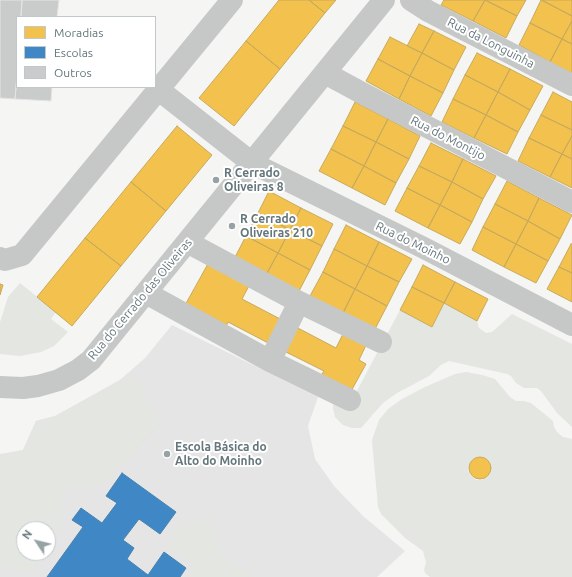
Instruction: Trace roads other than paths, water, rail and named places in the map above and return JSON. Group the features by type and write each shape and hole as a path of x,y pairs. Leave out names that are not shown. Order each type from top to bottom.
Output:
{"street":[{"path":"0,258 4,260 22,255 232,0"},
{"name":"Rua do Cerrado das Oliveiras","path":"0,387 23,388 38,386 59,380 78,370 91,360 384,0"},
{"name":"Rua da Longuinha","path":"411,0 428,12 572,85"},
{"name":"Rua do Montijo","path":"325,73 572,202"},
{"path":"159,90 252,163"},
{"name":"Rua do Moinho","path":"252,163 424,248 572,325"},
{"path":"187,242 299,302 381,342"},
{"path":"146,293 270,360 350,400"},
{"path":"270,360 299,302"}],"place":[{"name":"R Cerrado Oliveiras 8","path":"216,180"},
{"name":"R Cerrado Oliveiras 210","path":"232,226"},
{"name":"Escola Básica do Alto do Moinho","path":"167,454"}]}
